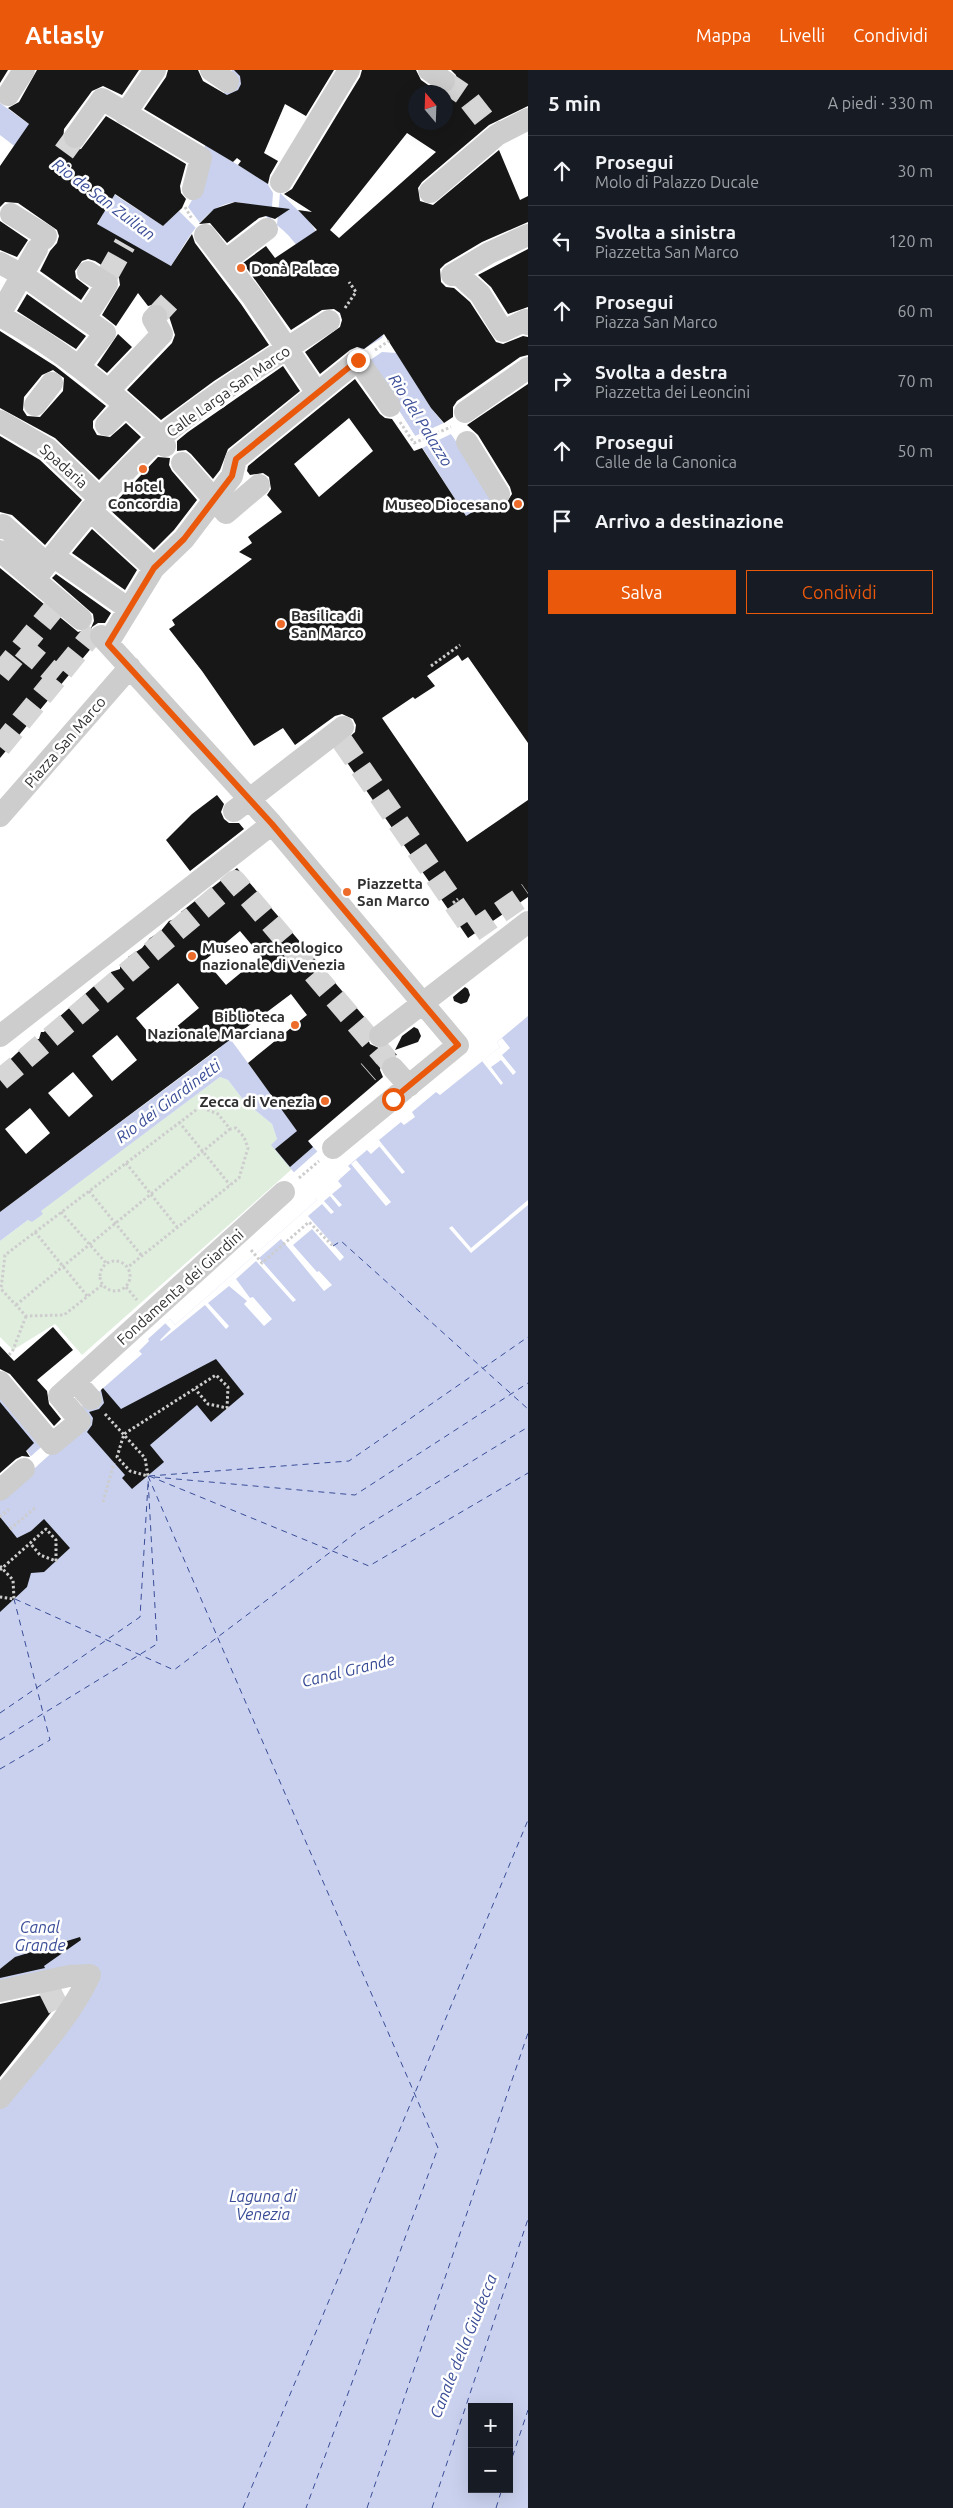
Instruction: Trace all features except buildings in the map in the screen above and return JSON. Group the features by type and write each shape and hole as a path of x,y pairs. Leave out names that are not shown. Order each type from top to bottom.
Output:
{"street":[{"path":"8,95 24,70"},
{"path":"125,114 155,70"},
{"path":"281,182 349,70"},
{"path":"75,136 102,99 201,158 193,189"},
{"path":"430,192 495,135 528,119"},
{"path":"11,214 46,236 0,315 38,337 80,366 163,442"},
{"path":"199,228 288,349 317,393"},
{"path":"225,261 267,229"},
{"path":"528,235 488,253 454,274 480,294 503,331 526,320 528,324"},
{"path":"0,263 23,276 105,333 80,366"},
{"path":"84,318 107,284 100,277"},
{"path":"106,426 117,398 140,355 162,334 153,319 156,316"},
{"name":"Calle Larga San Marco","path":"44,567 95,504 210,400 329,321"},
{"path":"333,1148 458,1045 272,824 242,805 226,772 105,640 129,609 154,568 184,539 232,476 236,459 358,360 396,415"},
{"path":"499,494 463,426 525,370"},
{"path":"35,405 52,383"},
{"name":"Spadaria","path":"0,421 48,449 154,568"},
{"path":"182,463 226,513 259,486"},
{"path":"0,528 3,525 44,567 82,619"},
{"path":"0,550 44,567 129,609"},
{"name":"Piazza San Marco","path":"0,816 130,667"},
{"path":"242,805 340,734"},
{"path":"0,1036 91,978 226,866 272,824"},
{"path":"382,1035 528,922"},
{"path":"394,1068 408,1086"},
{"name":"Fondamenta dei Giardini","path":"62,1392 284,1192"},
{"path":"0,1382 52,1444 60,1429 80,1421 62,1392"},
{"path":"62,1392 91,1399"},
{"path":"0,1490 24,1469"},
{"path":"0,1991 62,1998 0,2098"}],"path":[{"path":"185,209 199,228"},
{"path":"346,306 356,292 349,282"},
{"path":"380,347 389,342"},
{"path":"396,415 414,443 463,426"},
{"path":"431,666 460,645"},
{"path":"453,903 458,899"},
{"path":"102,1285 64,1315 26,1316 1,1289 6,1255 200,1106 218,1114 230,1129"},
{"path":"179,1122 230,1185"},
{"path":"16,1305 230,1129 236,1128 244,1137 248,1148 239,1178 128,1267"},
{"path":"284,1192 333,1148"},
{"path":"126,1163 177,1228"},
{"path":"89,1191 142,1256"},
{"path":"61,1212 88,1245 106,1263"},
{"path":"238,1234 262,1263 309,1222 334,1246"},
{"path":"36,1232 88,1296"},
{"path":"117,1260 128,1267 131,1275 126,1287 116,1291 102,1285 100,1271 106,1263 117,1260"},
{"path":"9,1356 26,1316"},
{"path":"91,1399 124,1434 145,1458 148,1476 130,1471 117,1457 124,1434 216,1375 228,1387 227,1408 208,1404 195,1389"},
{"path":"103,1502 114,1463"},
{"path":"10,1529 36,1507"},
{"path":"0,1597 14,1599 13,1580 1,1568 46,1529 56,1540 56,1561 40,1555 30,1544"}],"green space":[{"path":"220,1077 228,1080 244,1101 272,1124 277,1139 272,1145 292,1169 82,1355 55,1324 13,1350 0,1337 0,1241"}],"water":[{"path":"232,70 256,70 222,155 275,188 309,221 365,303 431,408 471,463 528,561 487,550 377,376 310,263 289,236 279,227 264,215 241,203 225,204 205,217 197,226 171,266 97,225 103,214 0,135 0,103 68,153 106,189 163,226 179,211 187,207 202,154"},
{"name":"Laguna di Venezia","path":"212,1014 305,1141 308,1141 341,1178 351,1169 348,1166 367,1150 371,1154 382,1144 379,1140 401,1122 404,1125 415,1117 412,1112 436,1092 440,1095 500,1047 497,1042 528,1016 528,2508 0,2508 0,2106 98,1979 0,1986 0,1499 38,1465 0,1418 0,1386 54,1450 77,1411 142,1354 139,1351 149,1341 148,1339 170,1319 175,1325 317,1200 271,1145 277,1139 272,1124 244,1101 228,1080 220,1077 41,1211 43,1214 32,1222 28,1220 0,1241 0,1212 220,1048"}],"pier":[{"path":"267,183 280,193 277,225 271,221 273,193"},
{"path":"190,199 192,200 188,207 200,223 198,230 179,211"},
{"path":"384,333 397,353 382,352 366,363 359,352 382,338"},
{"path":"394,403 415,436 446,422 462,446 460,447 451,434 420,449 392,405"},
{"path":"502,1038 510,1048 502,1055 516,1072 513,1075 501,1060 491,1067 503,1083 501,1085 482,1061 500,1047 497,1042"},
{"path":"382,1144 405,1172 402,1174 379,1146"},
{"path":"319,1150 341,1178 338,1181 342,1186 332,1194 342,1205 339,1207 330,1196 324,1201 334,1212 331,1214 322,1204 308,1216 344,1257 340,1261 312,1229 293,1245 317,1272 319,1271 332,1285 324,1291 281,1239 259,1258 296,1300 293,1302 256,1261 236,1279 250,1298 253,1297 272,1319 264,1326 244,1304 247,1301 229,1286 208,1303 229,1326 226,1329 205,1305 161,1341 171,1329 165,1323 170,1319 175,1325 317,1200 292,1174"},
{"path":"356,1160 391,1202 386,1206 351,1164"},
{"path":"528,1200 528,1205 471,1253 449,1228 452,1226 471,1248"},
{"path":"48,1441 56,1449 28,1474 27,1472 34,1465 29,1458"}],"ferry route":[{"path":"333,1246 341,1241 528,1409"},
{"path":"149,1476 349,1461 528,1337"},
{"path":"154,1477 355,1495 528,1383"},
{"path":"15,1599 174,1670 361,1529 528,1427"},
{"path":"149,1476 369,1566 528,1473"},
{"path":"148,1476 438,2148 306,2508"},
{"path":"0,1740 157,1644 148,1479"},
{"path":"0,1713 140,1617 148,1484"},
{"path":"0,1769 50,1740 14,1599"},
{"path":"243,2508 528,1820"},
{"path":"367,2508 528,2033"},
{"path":"432,2508 528,2219"},
{"path":"513,2455 528,2410"},
{"path":"496,2508 501,2493"}],"tunnel":[{"path":"444,81 466,96 495,133"},
{"path":"64,152 75,137"},
{"path":"107,276 125,244"},
{"path":"156,316 169,302"},
{"path":"0,674 60,601"},
{"path":"0,747 95,631"},
{"path":"22,647 58,677"},
{"path":"342,741 473,931 528,893"},
{"path":"0,1080 235,881 385,1057 368,1072"},
{"path":"49,1989 60,2011"}],"place":[{"name":"Donà Palace","path":"241,268"},
{"name":"Hotel Concordia","path":"143,469"},
{"name":"Museo Diocesano","path":"518,504"},
{"name":"Basilica di San Marco","path":"281,624"},
{"name":"Piazzetta San Marco","path":"347,892"},
{"name":"Museo archeologico nazionale di Venezia","path":"192,956"},
{"name":"Biblioteca Nazionale Marciana","path":"295,1025"},
{"name":"Zecca di Venezia","path":"325,1101"}],"route":[{"path":"358,360 236,459 232,476 184,539 154,568 108,644 272,824 458,1045 393,1099"}],"water label":[{"name":"Rio de San Zuilian","path":"104,199"},
{"name":"Rio del Palazzo","path":"421,420"},
{"name":"Rio dei Giardinetti","path":"168,1101"},
{"name":"Canal Grande","path":"348,1670"},
{"name":"Canal Grande","path":"40,1936"},
{"name":"Canale della Giudecca","path":"463,2346"}]}
